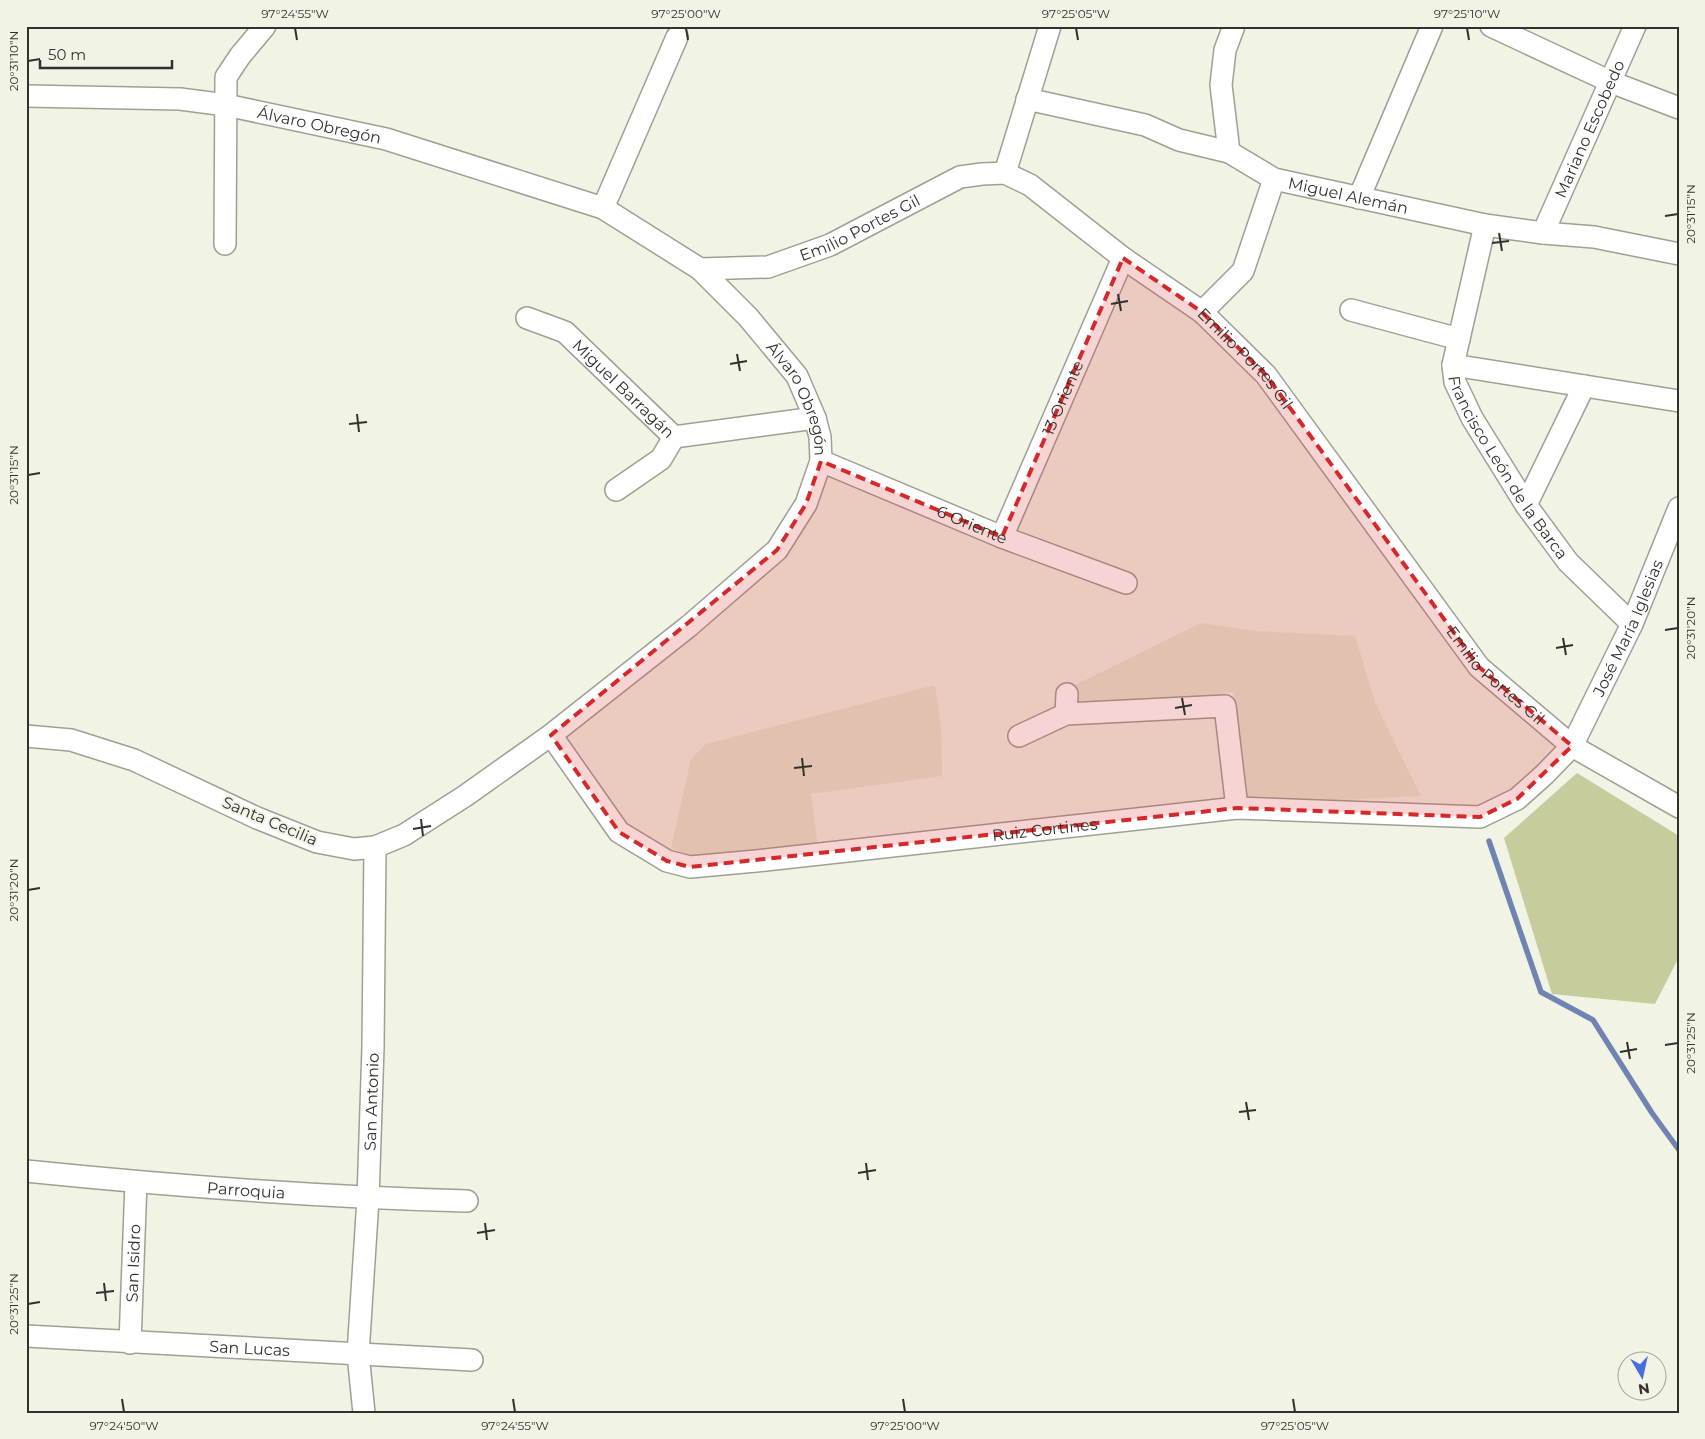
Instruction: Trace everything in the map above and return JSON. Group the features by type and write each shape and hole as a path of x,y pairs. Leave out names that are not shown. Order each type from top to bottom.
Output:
{"street":[{"path":"225,244 226,77 240,56 266,26"},
{"path":"1005,173 1050,26"},
{"path":"1229,152 1222,85 1224,50 1234,26"},
{"path":"1359,198 1432,26"},
{"path":"1491,26 1611,82 1679,108"},
{"name":"Mariano Escobedo","path":"1543,232 1635,26"},
{"path":"603,208 677,37"},
{"name":"Álvaro Obregón","path":"26,96 180,98 226,105 386,139 603,208 700,269 748,317 796,376 815,418 820,437 821,460 806,504 777,550 689,626 552,735"},
{"name":"Miguel Alemán","path":"1027,99 1145,125 1179,140 1229,152 1274,179 1485,225 1594,237 1679,254"},
{"name":"Emilio Portes Gil","path":"700,269 768,267 830,245 960,177 1005,173 1030,185 1123,258 1202,312 1266,375 1479,667 1572,746 1679,808"},
{"path":"1202,312 1243,271 1274,179"},
{"name":"Francisco León de la Barca","path":"1485,225 1453,365 1455,382 1472,418 1526,505 1568,562 1632,624"},
{"name":"13 Oriente","path":"1002,537 1123,258"},
{"path":"1350,310 1459,339"},
{"name":"Miguel Barragán","path":"527,318 565,332 674,437 815,418"},
{"path":"1453,365 1679,401"},
{"path":"1526,505 1584,386"},
{"path":"616,490 662,459 674,437"},
{"name":"6 Oriente","path":"821,460 1002,537 1126,584"},
{"name":"José María Iglesias","path":"1572,746 1632,624 1679,508"},
{"path":"1018,736 1067,704 1225,706 1237,808"},
{"name":"Ruiz Cortines","path":"552,735 618,832 667,861 690,866 766,860 1237,808 1480,817 1517,800 1572,746"},
{"name":"Santa Cecilia","path":"26,736 71,740 134,760 257,818 316,842 354,849 375,847 411,830 465,796 552,735"},
{"name":"San Antonio","path":"364,1413 358,1354 368,1198 373,1047 375,847"},
{"name":"Parroquia","path":"26,1171 136,1182 368,1198 467,1201"},
{"name":"San Isidro","path":"130,1343 136,1182"},
{"name":"San Lucas","path":"26,1336 472,1360"}],"highlighted area":[{"path":"1123,258 1202,312 1266,375 1479,667 1572,746 1517,799 1480,817 1237,808 690,867 667,861 619,832 551,735 777,550 806,504 821,461 1002,537"}],"shaded area":[{"path":"1201,623 1256,631 1355,636 1375,702 1421,796 1242,805 1234,692 1079,710 1073,686"},
{"path":"935,685 941,727 942,776 811,794 818,847 692,856 671,848 691,759 706,744"}],"green space":[{"path":"1577,773 1676,834 1679,839 1679,957 1655,1004 1552,994 1504,838"}],"waterway":[{"path":"1489,841 1541,992 1593,1020 1652,1113 1679,1150"}]}
